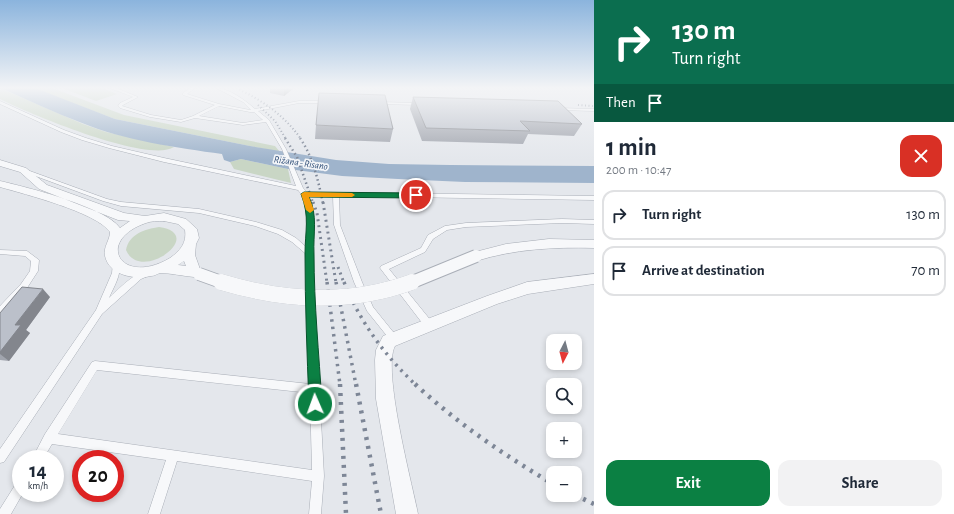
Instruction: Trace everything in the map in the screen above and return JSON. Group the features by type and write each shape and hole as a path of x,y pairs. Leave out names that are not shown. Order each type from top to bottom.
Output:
{"street":[{"path":"0,163 23,170 44,187 122,217 139,219 173,218 188,226 192,231 193,238 189,256 196,273"},
{"path":"0,184 30,192 97,216 108,222 114,228 116,233 111,254 112,260 116,265 130,271 171,269 196,273 228,285 271,294 297,297 345,297 387,290 476,256 518,245 545,243 594,244"},
{"path":"114,241 120,234 134,224 142,220 153,218"},
{"path":"154,271 177,261 191,246"},
{"path":"407,514 385,399 383,376 384,350 389,341 429,324 527,288 594,279"}],"lane":[{"path":"23,112 82,138 128,152 235,174 301,190 336,196 372,195 594,198"},
{"path":"137,112 178,121 187,121 205,112"},
{"path":"257,112 267,120 284,149 301,190 310,207 309,253 318,476 315,514"},
{"path":"195,117 243,124 267,120"},
{"path":"23,170 105,200 121,204 199,211 249,222 280,232 294,240 309,253"},
{"path":"336,196 337,225 358,282 370,309 394,338"},
{"path":"429,324 384,268 423,250 430,237 444,228 466,225 562,221 594,222"},
{"path":"0,252 27,254 35,260 34,271 24,286 0,312"},
{"path":"0,458 99,312 116,273 116,265"},
{"path":"99,312 138,277 154,271"},
{"path":"42,450 95,364 315,389"},
{"path":"49,438 318,476"},
{"path":"154,514 173,456"},
{"path":"4,514 12,501"}],"green space":[{"path":"28,112 55,112 106,132 174,147 160,150 140,149 88,135"},
{"path":"96,112 116,112 124,115 275,146 280,152 115,119"},
{"path":"241,159 288,169 291,183 234,169 230,162"},
{"path":"159,227 172,231 176,238 174,246 166,254 156,260 144,262 133,259 126,250 130,240 138,233"}],"water":[{"name":"Rižana - Risano","path":"55,112 97,112 115,119 250,146 336,160 389,164 594,166 594,183 465,182 342,176 288,169 241,159 230,162 224,160 222,154 133,139 98,129"}],"building":[{"path":"317,112 389,112 393,129 316,125"},
{"path":"419,112 569,112 582,124 520,121 530,131 426,128"},
{"path":"22,287 43,289 15,325 21,325 0,352 0,313"}],"railway":[{"path":"265,112 275,121 286,139"},
{"path":"276,112 301,139"},
{"path":"285,138 297,157 313,203"},
{"path":"300,138 312,161 323,203"},
{"path":"313,202 317,213 327,283"},
{"path":"323,202 336,283"},
{"path":"338,267 344,283"},
{"path":"327,282 340,385"},
{"path":"336,282 356,385"},
{"path":"344,282 350,297 374,338 415,384"},
{"path":"340,384 346,514"},
{"path":"356,384 381,514"},
{"path":"415,384 447,412 481,438 546,480"},
{"path":"582,498 594,504"}],"slow traffic":[{"path":"310,210 304,194 336,196 352,195"}],"route":[{"path":"315,404 309,253 311,218 310,207 304,194 336,196 416,195"}]}
